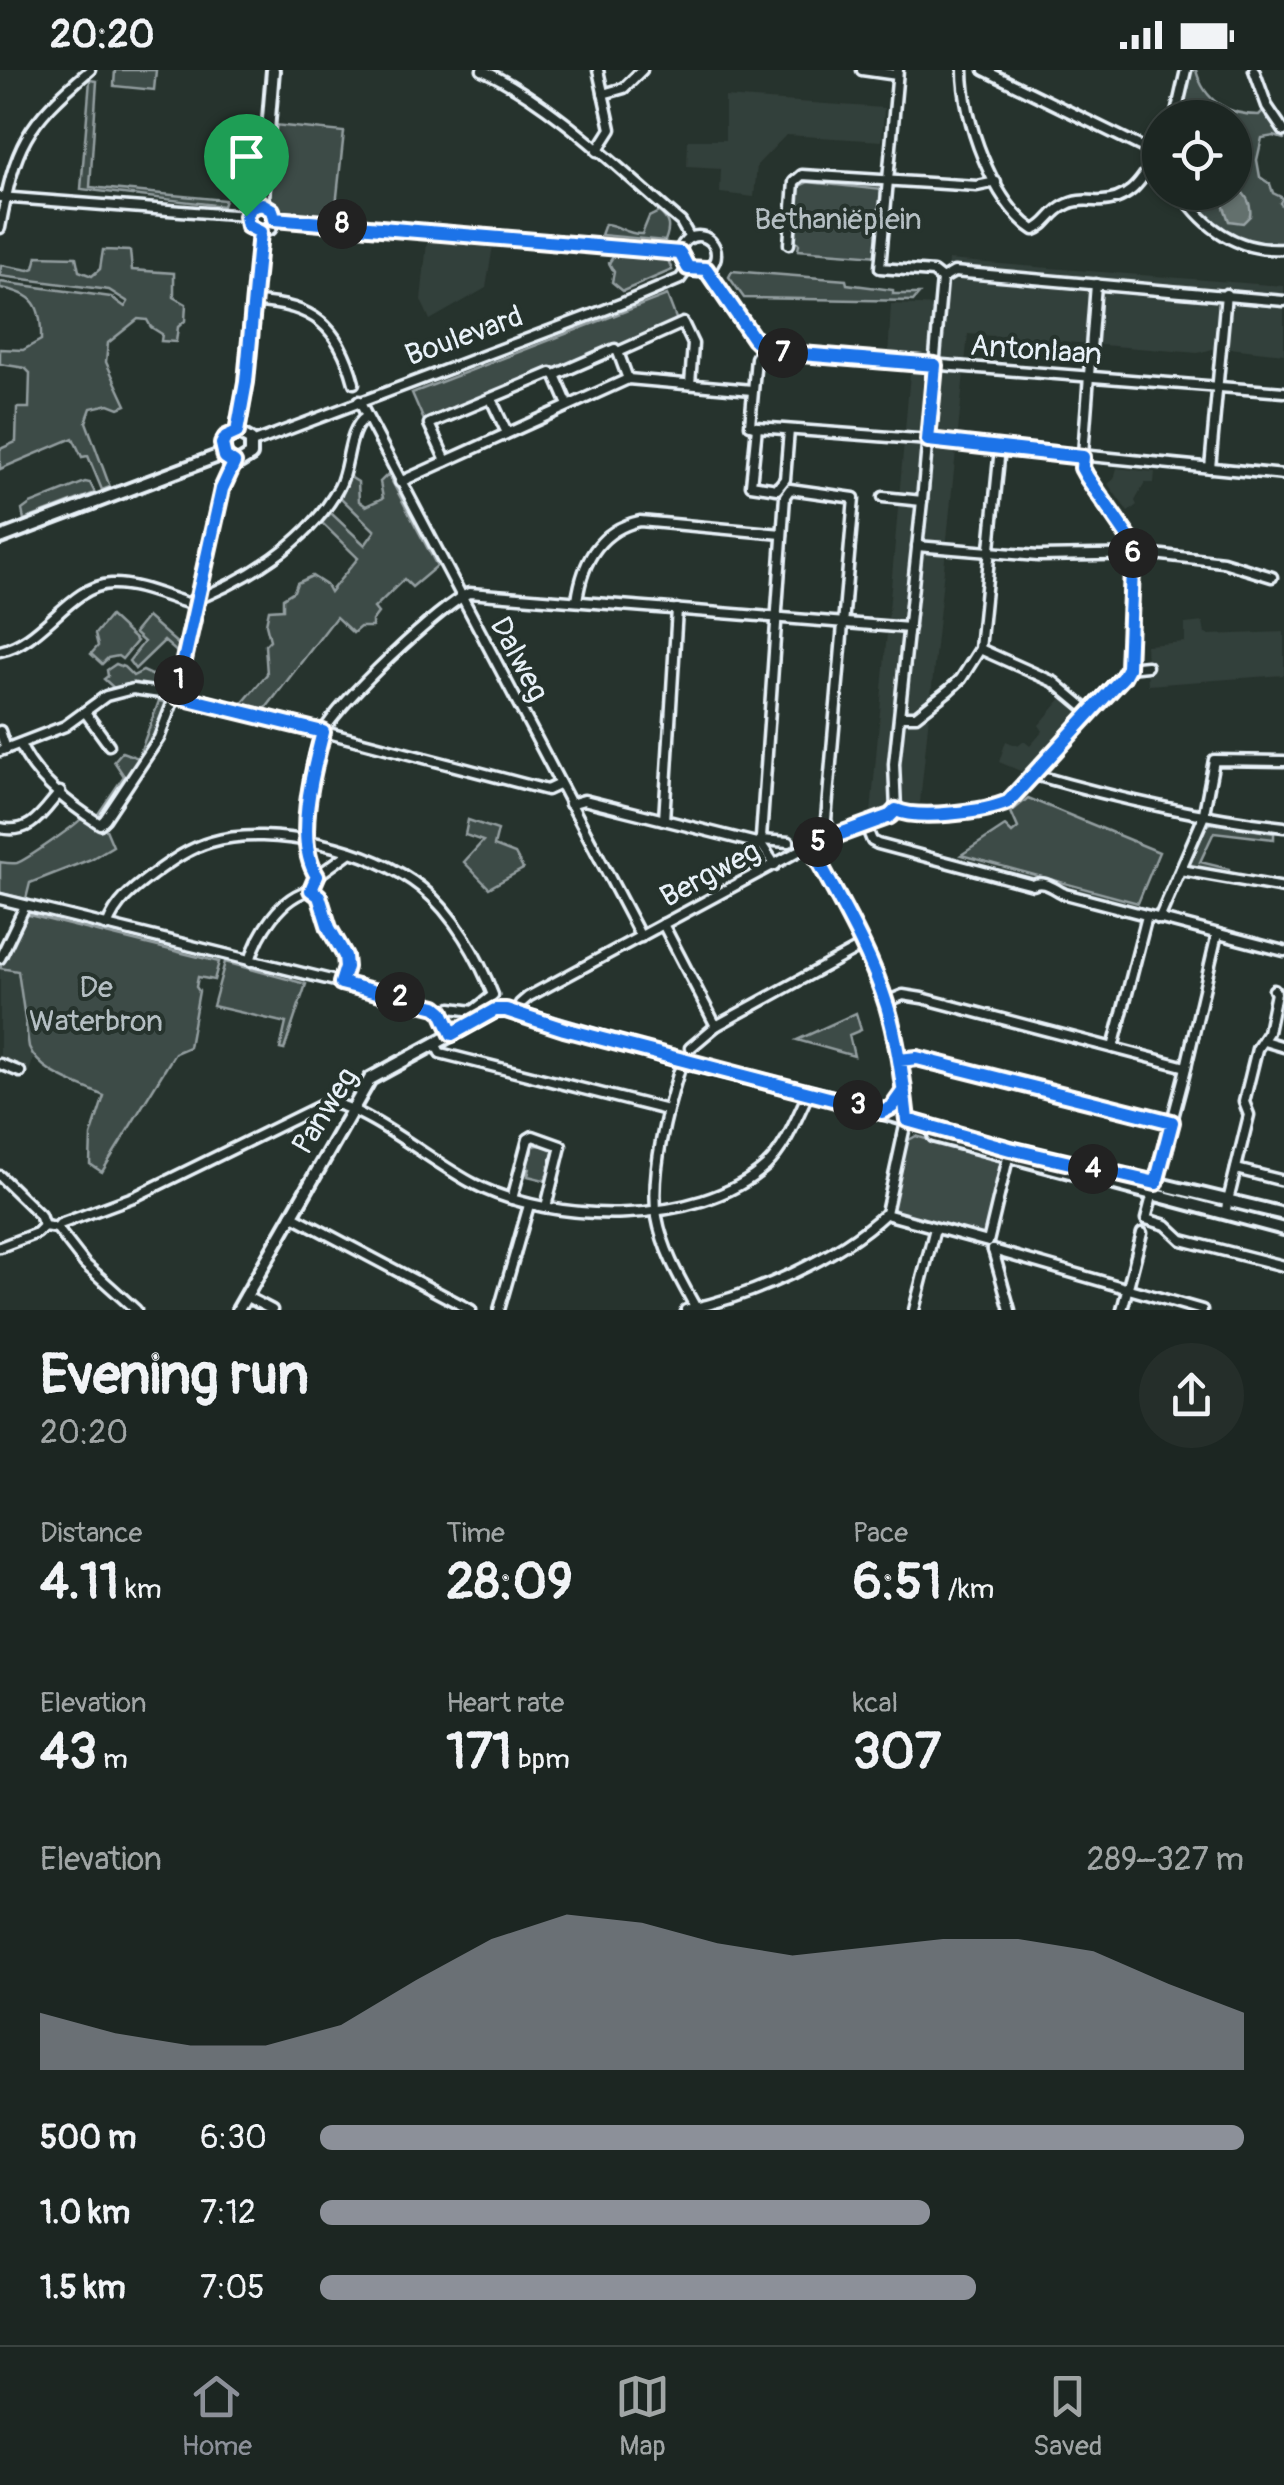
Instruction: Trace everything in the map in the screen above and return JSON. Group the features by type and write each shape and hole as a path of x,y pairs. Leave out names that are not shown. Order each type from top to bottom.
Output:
{"street":[{"path":"0,228 3,197 27,132 90,70"},
{"path":"262,204 273,70"},
{"path":"482,70 508,82 597,152 681,222 690,238"},
{"path":"597,152 611,129 598,70"},
{"path":"604,94 624,88 642,70"},
{"path":"862,70 898,73 880,268 932,272 942,279"},
{"path":"963,70 970,121 996,182 1023,221 1036,231 1064,206 1085,200 1112,201 1126,196 1142,179"},
{"path":"984,70 1142,143"},
{"path":"1175,70 1182,87"},
{"path":"1179,100 1186,70"},
{"path":"1254,70 1267,106 1284,131"},
{"path":"789,244 794,182 802,176 976,186 996,182"},
{"path":"3,197 246,216"},
{"path":"262,204 272,210 274,219 270,228 260,232 248,226 246,216 251,207 262,204"},
{"path":"1193,210 1216,232 1250,246 1284,249"},
{"path":"274,219 680,253"},
{"path":"237,432 260,232"},
{"path":"690,238 703,237 714,246 714,260 706,269"},
{"path":"680,253 690,238"},
{"path":"680,253 688,268 706,269"},
{"name":"Boulevard","path":"252,442 623,303 680,279 688,268"},
{"path":"706,269 762,347 756,356 750,425 1284,475"},
{"path":"942,279 952,272 1284,301"},
{"path":"896,810 894,764 942,279"},
{"path":"1096,284 1082,468 1133,544 1128,668 1148,666"},
{"path":"1210,468 1226,294"},
{"path":"254,302 293,306 319,319 341,344 354,382"},
{"path":"618,352 684,323 693,344 690,384"},
{"name":"Antonlaan","path":"762,347 777,352 1284,392"},
{"path":"556,375 614,349 628,378"},
{"path":"446,461 429,424 550,372 556,375 568,405"},
{"path":"400,482 628,378 752,390"},
{"path":"492,399 507,434"},
{"name":"Dalweg","path":"359,401 641,936"},
{"path":"0,652 30,640 87,590 108,584 124,585 187,603 265,562 310,526 329,505 342,482 355,428 366,417"},
{"path":"757,427 751,485 777,489 785,479 789,430"},
{"path":"20,744 28,764 100,824 159,738 176,696 222,489 234,463 249,458 252,442 246,434 237,432 224,440 223,454"},
{"path":"900,716 916,716 949,690 980,649 1000,448"},
{"path":"223,454 234,463"},
{"path":"0,538 223,454"},
{"path":"775,864 760,841 785,496 790,489 854,498 826,820 831,836"},
{"path":"883,497 922,500"},
{"path":"577,602 580,578 593,550 624,524 640,521 782,534"},
{"path":"918,546 1038,556 1134,552 1223,562 1272,578"},
{"path":"317,876 308,842 309,796 323,732 384,664 469,592 909,628"},
{"path":"664,820 677,610"},
{"path":"980,649 1054,682 1091,713"},
{"name":"Bergweg","path":"516,1014 528,997 810,845 890,816 896,810 906,814 997,806 1016,796 1128,668"},
{"path":"0,732 3,750 65,726 106,696 133,689 176,696 548,790 560,784"},
{"path":"85,712 110,745"},
{"path":"1158,918 1203,818 1214,760 1284,761"},
{"path":"1035,775 1131,803 1203,818 1284,828"},
{"path":"0,828 30,827 60,792"},
{"path":"570,804 584,800 760,841 789,842"},
{"path":"865,824 872,841 878,844 1033,885 1038,882 1065,894 1284,951"},
{"path":"107,926 122,899 201,846 253,836 308,842 349,852 400,873 437,902 458,930 493,996 474,1011 451,1008 442,1012"},
{"path":"680,1072 667,1110 656,1213 693,1309 735,1296 818,1260 868,1230 886,1213 906,1123 900,1060 886,1002 810,845"},
{"path":"250,961 263,930 280,910 298,894 311,890 317,876 349,852"},
{"path":"1182,870 1284,888"},
{"path":"311,890 319,896 329,928 345,956 341,983"},
{"path":"0,900 429,1004 442,1012 452,1034"},
{"path":"0,958 25,906"},
{"path":"1113,1048 1148,916"},
{"path":"662,924 716,1026"},
{"path":"0,930 13,931"},
{"path":"1217,934 1146,1219 1166,1224 1182,1240 1284,1266"},
{"path":"690,1048 716,1026 862,946"},
{"path":"1225,1213 1249,1115 1244,1100 1257,1049 1264,1041 1274,990"},
{"path":"886,1002 903,995 922,998 1186,1066"},
{"name":"Panweg","path":"238,1310 370,1079 495,1010 516,1014"},
{"path":"516,1014 1154,1189 1284,1229"},
{"path":"1264,1041 1284,1047"},
{"path":"436,1044 440,1052 667,1110"},
{"path":"900,1060 917,1058 1172,1122"},
{"path":"0,1064 20,1072"},
{"path":"882,1112 892,1107 904,1090"},
{"path":"812,1095 882,1112 906,1123"},
{"path":"57,1228 136,1196 323,1102 352,1110 452,1172 512,1199 546,1208 656,1213 752,1178 782,1148 812,1095"},
{"path":"512,1199 528,1138 533,1136 561,1146 546,1208"},
{"path":"1007,1162 990,1246 1010,1310"},
{"path":"1236,1169 1284,1181"},
{"path":"0,1176 40,1215 44,1226"},
{"path":"1154,1189 1228,1200 1284,1214"},
{"path":"499,1310 529,1204"},
{"path":"886,1213 1202,1310"},
{"path":"292,1215 470,1310"},
{"path":"44,1226 57,1228"},
{"path":"0,1247 38,1233 44,1226"},
{"path":"57,1228 58,1235 85,1264 136,1310"},
{"path":"914,1310 935,1228"},
{"path":"1122,1310 1142,1233"},
{"path":"245,1296 272,1310"}],"shaded area":[{"path":"725,97 884,108 882,141 786,135 757,165 754,197 720,193 721,169 687,167 688,140 725,140"},
{"path":"1225,210 1250,210 1243,223 1229,221"},
{"path":"427,242 493,246 486,288 430,320 421,300"},
{"path":"948,260 1284,286 1284,354 1220,347 1198,353 968,334 920,803 871,813 911,362 888,359 891,304 945,306"},
{"path":"1117,468 1155,472 1154,483 1145,483 1135,501 1137,505 1128,512 1108,484"},
{"path":"1203,622 1205,634 1209,635 1284,632 1284,675 1148,685 1146,645 1185,642 1185,624"},
{"path":"1063,697 1081,712 1025,773 999,762 1006,741 1018,746 1024,741 1030,746 1043,731 1039,725"},
{"path":"0,968 18,971 34,1058 29,1072 0,1059"}],"green space":[{"path":"115,70 156,70 154,90 114,86"},
{"path":"1189,70 1196,70 1214,100 1182,100"},
{"path":"90,80 97,81 90,187 225,200 223,206 81,189"},
{"path":"1264,110 1284,137 1262,138 1257,160 1260,177 1270,184 1273,193 1283,198 1280,203 1284,208 1284,247 1241,239 1200,210 1252,210 1252,114"},
{"path":"274,125 344,132 335,215 278,211 266,201"},
{"name":"Bethaniëplein","path":"808,182 883,190 878,256 798,250 794,238 798,191 799,186"},
{"path":"659,212 668,225 665,241 601,235 605,224 642,234 649,217"},
{"path":"103,250 130,251 132,270 174,273 174,297 186,304 185,321 178,327 176,342 161,341 162,334 147,320 138,319 108,343 106,362 126,405 91,408 86,422 110,487 102,490 88,456 82,457 73,438 0,469 0,449 16,442 17,408 29,408 30,373 25,368 0,364 0,349 23,350 41,340 40,318 34,303 21,293 0,288 0,282 111,297 125,307 128,302 109,290 0,276 1,265 29,270 34,268 37,256 76,257 79,271 92,276 100,269"},
{"path":"614,255 668,260 672,270 623,291 612,282 614,272 609,263"},
{"path":"732,271 846,280 847,284 893,290 893,294 919,294 913,301 744,298 729,277"},
{"path":"667,295 677,321 621,348 617,346 425,423 412,393"},
{"path":"388,474 437,566 412,587 404,579 374,608 378,613 372,627 360,627 353,633 336,617 263,712 240,706 267,674 269,610 283,609 283,598 294,591 297,583 312,576 330,592 358,558 322,523 331,513 365,545 375,531 341,498 350,477 358,482 359,501 366,506 383,498 380,482"},
{"path":"90,483 95,493 24,520 22,510 30,504"},
{"path":"110,616 137,641 122,659 108,658 102,664 91,654 98,646 95,634"},
{"path":"147,617 180,646 178,653 164,641 135,669 129,661 144,642 134,633"},
{"path":"116,664 133,676 143,671 171,684 169,692 137,686 115,689 104,679 107,670"},
{"path":"159,701 169,703 153,741 105,815 96,817 124,776 114,761 122,752 138,758"},
{"path":"1028,798 1159,852 1138,903 961,855 1005,826 1012,833 1018,828 1011,812"},
{"path":"82,818 105,827 113,846 30,883 26,899 0,893 0,862 22,860"},
{"path":"468,820 498,830 494,846 515,854 523,869 489,888 464,862 483,841 465,835"},
{"path":"1207,825 1274,833 1274,839 1214,832 1200,862 1229,869 1229,876 1192,868 1189,866"},
{"name":"De Waterbron","path":"25,914 219,962 214,980 198,977 189,1047 175,1053 102,1172 90,1164 91,1136 104,1096 61,1077 34,1056 29,1047 18,971 0,968"},
{"path":"225,962 306,984 284,1050 280,1049 286,1023 213,1006"},
{"path":"856,1013 861,1030 849,1035 854,1056 797,1040"},
{"path":"916,1136 1004,1162 985,1236 921,1223 889,1205 907,1141"},
{"path":"535,1139 535,1147 537,1140 538,1145 556,1146 548,1181 528,1176 530,1168 525,1175 526,1155 530,1157 530,1141"}],"route":[{"path":"246,216 248,226 260,232 240,424 237,432 222,444 223,454 234,463 222,489 176,696 323,732 307,816 308,842 317,876 311,890 319,896 329,928 345,956 341,983 436,1007 452,1034 495,1010 506,1010 564,1029 882,1112 892,1107 904,1090 900,1060 917,1058 1019,1083 1172,1122 1156,1183 907,1120 904,1090 900,1060 886,1002 810,845 890,816 896,810 906,814 938,813 1008,802 1123,677 1128,668 1133,544 1087,477 1082,468 1083,457 928,440 935,365 777,352 762,347 706,269 688,268 680,253 274,219 272,210 262,204 251,207 246,216"}]}
